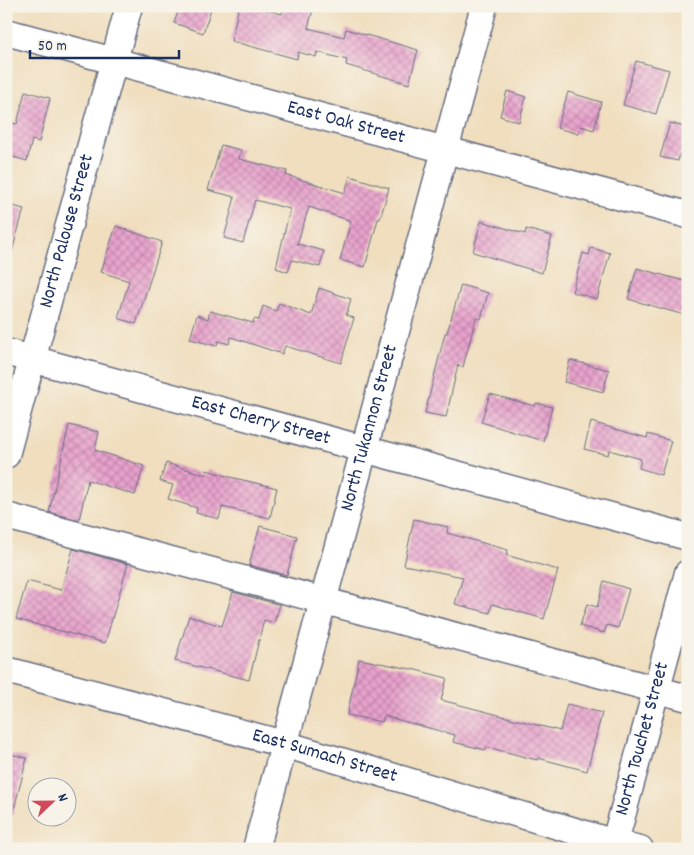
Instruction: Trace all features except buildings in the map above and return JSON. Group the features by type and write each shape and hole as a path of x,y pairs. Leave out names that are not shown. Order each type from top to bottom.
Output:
{"street":[{"name":"North Palouse Street","path":"6,455 129,6"},
{"name":"North Tukannon Street","path":"256,849 484,6"},
{"name":"East Oak Street","path":"6,32 688,215"},
{"name":"East Cherry Street","path":"6,352 688,537"},
{"path":"6,516 322,602 688,698"},
{"name":"North Touchet Street","path":"614,846 688,573"},
{"name":"East Sumach Street","path":"6,670 284,744 614,846 640,849"}]}
